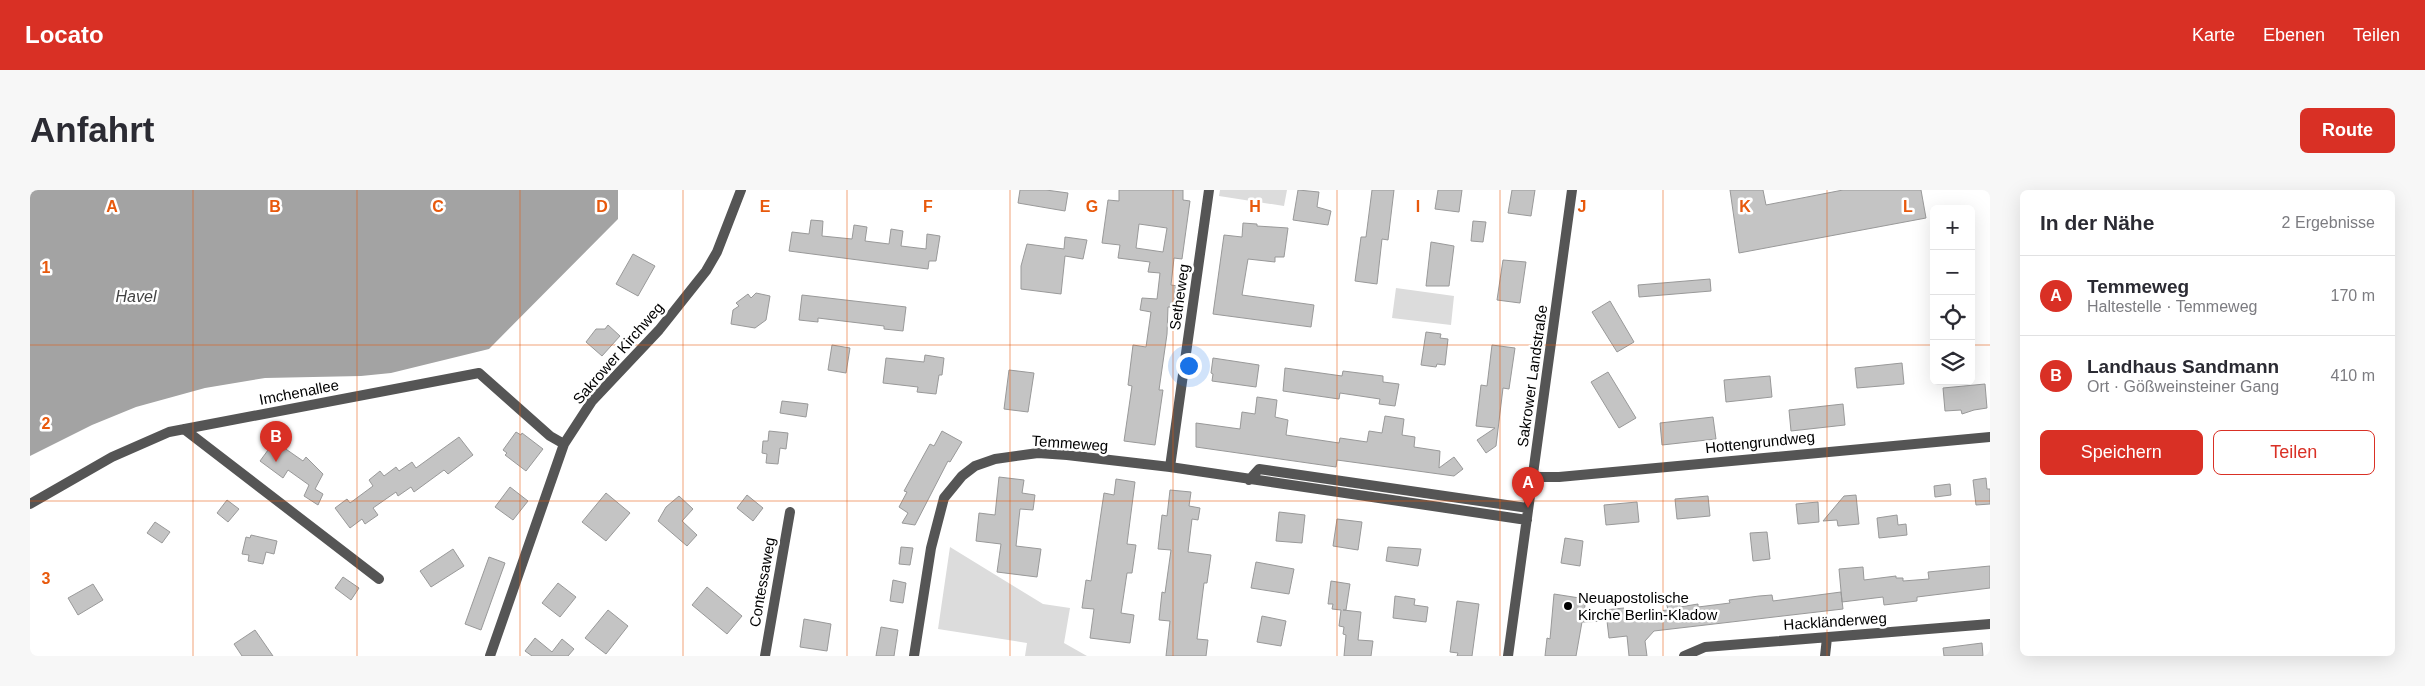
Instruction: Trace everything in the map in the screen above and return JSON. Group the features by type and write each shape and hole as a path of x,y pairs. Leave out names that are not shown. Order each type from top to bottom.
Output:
{"street":[{"name":"Sakrower Kirchweg","path":"490,656 564,444 592,401 660,330 706,271 717,252 741,190"},
{"name":"Setheweg","path":"1170,467 1209,190"},
{"name":"Sakrower Landstraße","path":"1508,656 1572,190"},
{"name":"Imchenallee","path":"30,504 112,457 169,432 479,373 550,436 564,444"},
{"path":"184,429 380,579"},
{"name":"Hottengrundweg","path":"1533,477 1559,477 1990,437"},
{"name":"Temmeweg","path":"914,656 938,518 944,498 950,488 968,471 995,459 1038,453 1170,467 1527,520"},
{"path":"1249,480 1259,469 1528,508"},
{"name":"Contessaweg","path":"765,656 790,512"},
{"name":"Hackländerweg","path":"1684,656 1704,647 1797,638 1827,638 1990,624"},
{"path":"1825,656 1827,638"}],"shaded area":[{"path":"1220,190 1287,190 1284,206 1219,196"},
{"path":"1396,288 1454,296 1451,325 1392,318"},
{"path":"950,547 1043,604 1070,608 1064,643 1087,656 1025,656 1027,643 938,629"}],"water":[{"name":"Havel","path":"30,190 618,190 618,219 489,349 391,373 361,376 265,378 205,388 136,407 92,425 30,456"}],"building":[{"path":"1020,190 1046,190 1068,193 1065,211 1018,203"},
{"path":"1119,190 1183,190 1183,200 1190,201 1182,259 1174,258 1171,285 1178,286 1175,307 1168,307 1167,334 1159,390 1163,390 1155,445 1124,441 1132,386 1128,385 1133,345 1146,347 1151,312 1140,310 1142,298 1157,299 1160,273 1148,272 1150,262 1118,258 1120,245 1102,243 1108,200 1119,201","holes":["1139,224 1167,228 1163,252 1136,248"]},
{"path":"1298,190 1319,192 1317,207 1331,211 1328,225 1293,220"},
{"path":"1372,190 1394,190 1388,240 1382,239 1377,284 1355,281 1361,237 1366,237"},
{"path":"1438,190 1462,190 1459,212 1435,209"},
{"path":"1512,190 1535,190 1531,216 1508,213"},
{"path":"1730,190 1763,190 1766,205 1843,190 1921,190 1926,218 1739,253"},
{"path":"811,220 823,221 822,236 852,239 854,225 867,227 865,241 889,244 891,229 903,231 901,246 926,249 927,234 940,236 936,261 929,261 928,269 789,251 792,232 809,234"},
{"path":"1473,221 1486,222 1483,242 1471,241"},
{"path":"1243,223 1288,228 1284,257 1275,257 1275,262 1248,259 1242,295 1314,305 1311,327 1213,314 1224,235 1242,237"},
{"path":"1065,237 1087,240 1083,259 1065,256 1061,294 1021,289 1021,266 1027,244 1064,249"},
{"path":"1431,242 1454,246 1449,286 1426,286"},
{"path":"633,254 655,266 638,296 616,284"},
{"path":"1503,260 1526,262 1520,303 1497,300"},
{"path":"1710,279 1711,291 1639,297 1638,285"},
{"path":"756,293 770,296 766,320 755,328 731,324 733,310 739,306 736,303 748,294 751,298"},
{"path":"802,295 906,307 903,331 884,329 884,326 818,318 818,322 799,320"},
{"path":"1610,301 1634,342 1617,352 1592,312"},
{"path":"608,325 620,336 602,356 586,342 596,329 605,329"},
{"path":"1426,332 1441,334 1440,338 1448,339 1445,365 1437,364 1436,367 1421,365"},
{"path":"832,345 850,348 846,373 828,370"},
{"path":"1492,345 1515,348 1509,389 1503,388 1496,446 1486,453 1477,440 1495,428 1476,426 1481,385 1487,386"},
{"path":"925,355 944,358 942,375 939,375 936,394 917,392 918,387 883,383 886,358 924,362"},
{"path":"1213,358 1259,365 1256,387 1212,381"},
{"path":"1902,363 1904,384 1857,388 1855,368"},
{"path":"1285,368 1342,376 1343,371 1383,376 1383,382 1399,384 1395,406 1379,404 1380,399 1340,393 1339,399 1283,391"},
{"path":"1009,370 1034,373 1028,412 1004,409"},
{"path":"1608,372 1636,418 1619,428 1591,382"},
{"path":"1770,376 1772,397 1726,402 1724,380"},
{"path":"1985,384 1987,408 1962,414 1961,410 1945,411 1943,388"},
{"path":"1257,397 1277,400 1275,417 1288,420 1286,435 1339,443 1340,438 1367,442 1369,431 1382,433 1385,416 1404,419 1402,435 1415,437 1414,447 1440,451 1439,468 1454,457 1463,469 1454,476 1337,460 1336,467 1196,447 1196,423 1240,429 1242,412 1255,414"},
{"path":"782,401 808,404 806,417 780,413"},
{"path":"1843,404 1845,425 1791,431 1789,410"},
{"path":"1713,417 1716,439 1662,445 1660,423"},
{"path":"769,431 788,433 786,449 780,448 778,464 766,463 767,454 762,453 763,441 768,441"},
{"path":"942,431 962,442 950,462 948,461 915,525 902,523 908,513 899,507 907,492 904,491 930,444 934,446"},
{"path":"516,432 521,435 522,433 543,449 526,471 505,455 507,453 503,450"},
{"path":"459,437 473,455 448,474 444,470 414,492 411,487 398,496 396,492 373,508 378,515 365,524 362,519 350,528 335,508 347,499 350,503 373,486 369,480 380,471 384,476 396,467 399,471 412,462 416,468"},
{"path":"280,445 303,461 306,457 323,474 315,489 323,494 318,505 304,496 309,485 288,470 283,478 260,461 271,446 276,450"},
{"path":"999,477 1024,480 1022,493 1035,495 1033,510 1020,509 1016,546 1041,549 1037,577 997,572 1001,544 976,541 979,513 995,515"},
{"path":"1986,478 1987,489 1990,489 1990,504 1976,505 1973,480"},
{"path":"1116,479 1135,482 1127,544 1136,545 1132,573 1127,573 1121,613 1134,615 1130,643 1090,638 1094,609 1082,608 1086,580 1091,581 1104,493 1114,495"},
{"path":"1950,484 1951,495 1935,497 1934,486"},
{"path":"510,487 528,501 513,520 495,507"},
{"path":"1170,490 1191,492 1189,506 1200,508 1198,520 1192,519 1188,552 1211,555 1207,583 1204,583 1197,639 1208,640 1206,656 1166,656 1170,621 1159,620 1162,592 1165,593 1171,550 1158,549 1162,515 1167,516"},
{"path":"606,493 630,513 606,541 582,522"},
{"path":"747,495 763,508 753,521 737,508"},
{"path":"1856,495 1859,524 1838,526 1837,520 1823,521 1844,496"},
{"path":"679,496 693,509 682,521 697,535 687,546 658,521 666,507"},
{"path":"1708,496 1710,516 1677,519 1675,499"},
{"path":"227,500 239,509 228,522 217,513"},
{"path":"1637,502 1639,522 1606,525 1604,505"},
{"path":"1818,502 1819,522 1798,524 1796,504"},
{"path":"1279,512 1305,515 1302,543 1276,541"},
{"path":"1897,515 1898,525 1906,524 1907,535 1879,538 1877,518"},
{"path":"1337,519 1362,522 1358,550 1333,546"},
{"path":"155,522 170,532 162,543 147,533"},
{"path":"1767,532 1770,559 1753,561 1750,533"},
{"path":"251,535 277,541 274,554 266,552 263,564 248,561 249,555 242,554 246,537 250,538"},
{"path":"1565,538 1583,541 1580,566 1561,563"},
{"path":"901,547 913,548 910,565 899,564"},
{"path":"1388,547 1421,549 1418,566 1386,561"},
{"path":"453,549 464,566 431,587 420,571"},
{"path":"489,557 505,563 481,630 465,624"},
{"path":"1256,562 1294,569 1289,594 1251,588"},
{"path":"1990,566 1990,588 1917,597 1917,601 1884,605 1883,597 1842,602 1839,569 1863,567 1864,580 1896,576 1896,578 1903,578 1903,581 1929,579 1928,572"},
{"path":"343,577 359,588 351,600 335,588"},
{"path":"893,580 906,583 903,603 890,601"},
{"path":"1331,581 1350,584 1346,610 1343,610 1361,612 1358,640 1373,641 1371,656 1344,656 1346,635 1343,634 1344,627 1339,626 1341,610 1332,609 1333,604 1328,604"},
{"path":"558,583 576,597 560,617 542,603"},
{"path":"93,584 103,600 78,615 68,598"},
{"path":"707,587 742,616 727,634 692,605"},
{"path":"1841,592 1843,609 1654,631 1645,641 1647,656 1629,656 1627,636 1609,638 1607,621 1582,622 1576,656 1545,656 1547,638 1550,639 1554,594 1586,599 1584,612 1624,608 1624,614 1668,610 1666,601 1679,600 1680,607 1698,604 1698,607 1730,603 1729,600 1759,596 1772,595 1773,601"},
{"path":"1395,596 1415,599 1414,605 1428,607 1426,622 1393,618"},
{"path":"1457,601 1479,604 1472,656 1457,656 1458,653 1450,652"},
{"path":"608,610 628,626 606,654 585,638"},
{"path":"1262,616 1286,621 1281,646 1257,642"},
{"path":"804,619 831,624 827,651 800,647"},
{"path":"881,627 898,630 894,656 876,656"},
{"path":"255,630 273,656 242,656 234,644"},
{"path":"535,638 552,652 562,639 574,649 568,656 532,656 525,651"},
{"path":"1982,643 1983,656 1944,656 1943,648"}],"place":[{"name":"Landhaus Sandmann","path":"276,462"},
{"name":"Temmeweg","path":"1528,508"},
{"name":"Neuapostolische Kirche Berlin-Kladow","path":"1568,606"}]}
